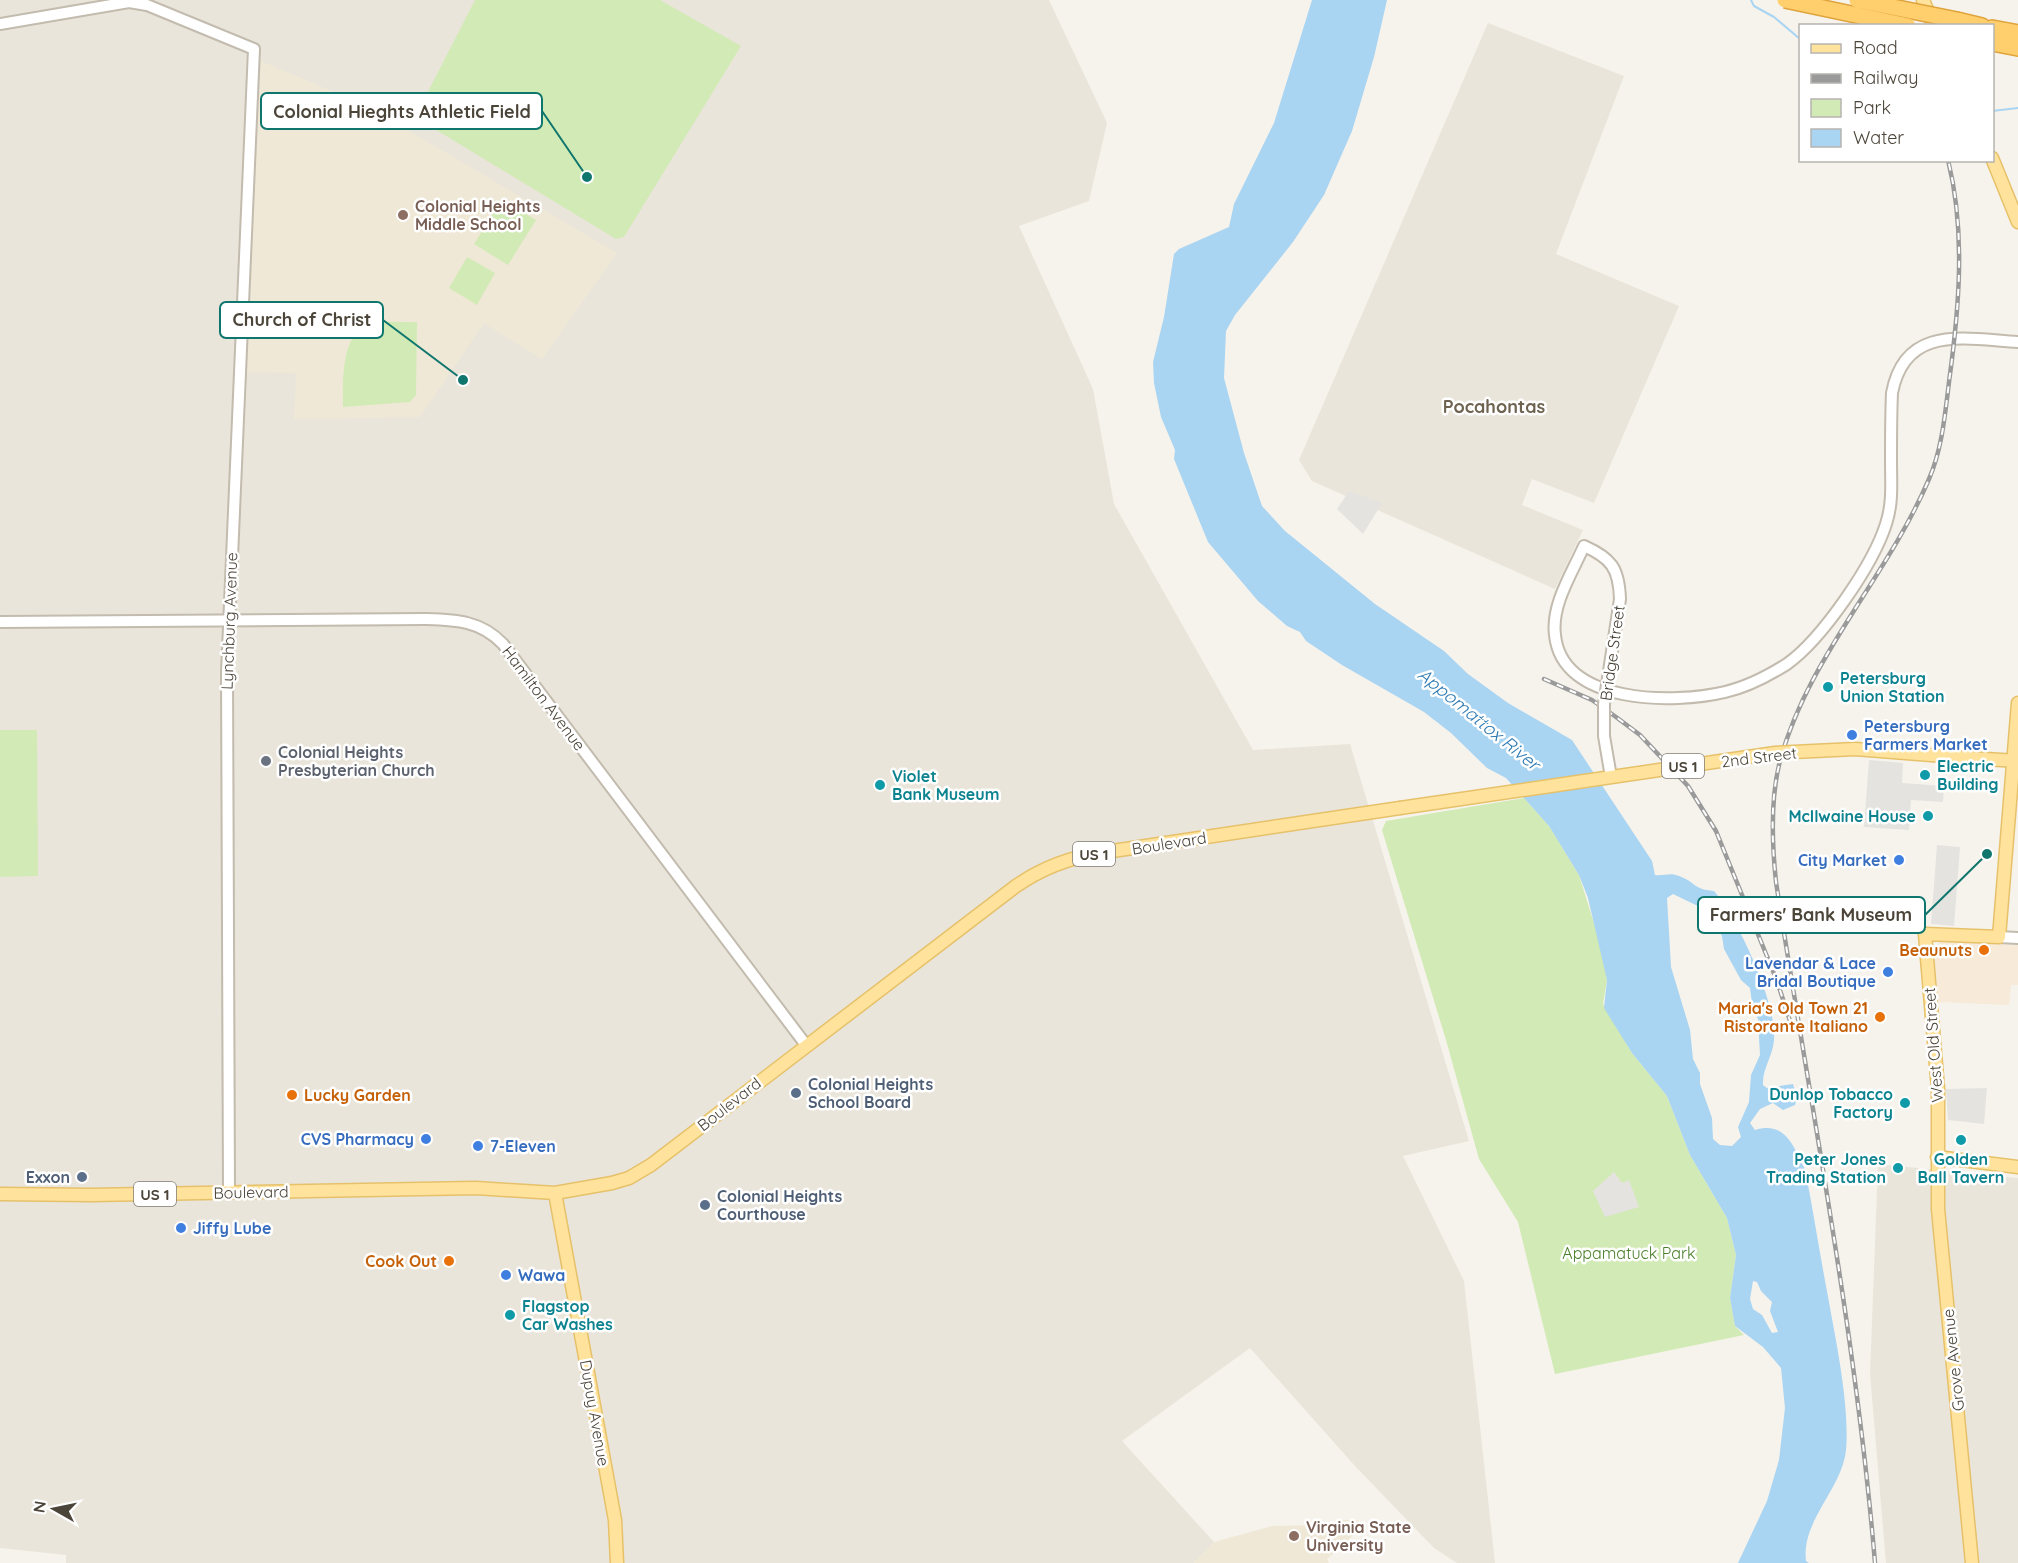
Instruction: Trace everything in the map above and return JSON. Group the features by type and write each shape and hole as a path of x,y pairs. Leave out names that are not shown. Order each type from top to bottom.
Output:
{"highway":[{"path":"1785,0 1899,24"},
{"path":"1857,0 1977,24"},
{"path":"1994,27 2018,31"},
{"path":"1994,43 2018,48"}],"main road":[{"path":"1923,0 1933,24"},
{"path":"1994,162 2018,222"},
{"path":"1999,937 2018,704"},
{"name":"2nd Street","path":"1400,808 1775,753 1855,749 2015,761"},
{"name":"Boulevard","path":"0,1194 66,1195 476,1188 555,1193 612,1183 645,1169 1016,886 1064,860 1400,808"},
{"name":"West Old Street","path":"1937,1157 1938,1089 1924,934 1999,937"},
{"path":"1937,1157 2018,1167"},
{"name":"Grove Avenue","path":"1937,1157 1938,1209 1972,1563"},
{"name":"Dupuy Avenue","path":"555,1193 615,1520 617,1563"}],"street":[{"name":"Lynchburg Avenue","path":"0,24 129,2 147,5 254,49 228,620 229,1192"},
{"name":"Bridge Street","path":"1611,777 1603,712 1620,599 1617,573 1602,554 1584,546 1556,613 1556,645 1571,671 1594,684 1635,696 1684,698 1742,687 1787,663 1813,641 1832,619 1882,534 1892,498 1893,393 1898,371 1911,355 1930,342 1949,338 2018,342"},
{"name":"Hamilton Avenue","path":"0,622 452,620 484,628 503,644 806,1045"},
{"path":"1999,937 2018,938"}],"shaded area":[{"path":"0,0 1049,0 1107,123 1089,201 1019,226 1093,389 1114,504 1253,750 1350,744 1469,1141 1403,1156 1464,1281 1495,1563 1457,1563 1434,1548 1355,1466 1250,1348 1122,1441 1214,1542 1194,1563 66,1563 66,1555 0,1548"},
{"path":"1488,23 1624,76 1556,254 1679,306 1594,503 1532,479 1522,505 1583,530 1555,589 1312,481 1299,460"},
{"name":"Colonial Heights Middle School","path":"261,61 366,106 617,253 542,359 484,323 420,417 294,419 296,373 246,372"},
{"path":"1349,491 1382,503 1363,534 1337,509"},
{"path":"1869,760 1903,763 1902,783 1944,786 1943,802 1911,800 1909,830 1864,827"},
{"path":"1937,845 1960,847 1954,926 1931,924"},
{"path":"1942,941 2018,945 2018,985 2011,985 2009,1005 1939,1002 1933,947"},
{"path":"1987,1088 1984,1124 1948,1120 1946,1089"},
{"path":"1878,1164 2018,1178 2018,1563 1886,1563 1870,1374"},
{"path":"1614,1172 1622,1183 1629,1180 1639,1207 1605,1217 1593,1191"},
{"name":"Virginia State University","path":"1343,1520 1358,1520 1359,1530 1327,1559 1329,1563 1194,1563 1214,1542 1272,1526 1326,1525"}],"green space":[{"path":"475,0 660,0 741,46 624,237 616,239 415,117"},
{"path":"502,200 536,220 508,265 474,244"},
{"path":"467,257 495,273 477,305 449,288"},
{"path":"417,322 416,395 410,402 343,407 345,360 353,337 360,329 370,324"},
{"path":"0,730 37,730 38,876 0,877"},
{"name":"Appamatuck Park","path":"1524,798 1549,826 1579,875 1602,949 1607,980 1603,1004 1632,1053 1667,1096 1690,1155 1727,1218 1736,1255 1730,1298 1735,1326 1744,1335 1555,1374 1518,1222 1479,1159 1446,1040 1382,830 1386,821"}],"water":[{"name":"Appomattox River","path":"1312,0 1387,0 1374,57 1352,131 1324,195 1293,242 1235,315 1226,331 1224,378 1244,453 1262,506 1285,531 1375,604 1444,651 1468,674 1508,703 1572,740 1652,861 1655,875 1676,875 1702,889 1714,891 1734,921 1763,984 1773,1024 1774,1040 1764,1073 1763,1085 1767,1088 1793,1084 1797,1098 1795,1105 1783,1110 1773,1103 1760,1109 1750,1123 1755,1130 1766,1128 1781,1132 1792,1144 1805,1169 1844,1392 1846,1450 1837,1478 1810,1532 1806,1546 1806,1561 1809,1563 1738,1563 1767,1501 1779,1460 1785,1408 1781,1368 1763,1347 1735,1326 1730,1298 1736,1255 1727,1218 1690,1155 1667,1096 1632,1053 1604,1008 1607,980 1588,898 1579,875 1549,826 1506,778 1487,768 1451,733 1424,712 1342,665 1306,641 1300,632 1287,626 1258,601 1208,542 1174,459 1175,450 1161,417 1154,383 1153,362 1164,317 1174,254 1179,249 1229,227 1234,204 1274,123","holes":["1673,894 1704,909 1709,914 1722,936 1724,949 1741,980 1750,988 1753,1010 1758,1019 1760,1055 1751,1075 1749,1102 1738,1127 1741,1137 1732,1146 1720,1145 1713,1139 1712,1118 1700,1084 1700,1073 1693,1059 1690,1030 1671,967 1667,898","1753,1281 1757,1282 1761,1291 1772,1302 1770,1311 1778,1332 1772,1333 1762,1315 1753,1309 1750,1299"]}],"waterway":[{"path":"1751,0 1754,6 1774,17 1799,38"},
{"path":"1994,111 2018,108"}],"railway":[{"path":"1866,0 1883,24"},
{"path":"1875,1563 1867,1478 1845,1307 1776,882 1773,809 1779,765 1791,726 1827,654 1912,515 1937,456 1953,354 1958,299 1959,243 1954,187 1948,162"},
{"path":"1544,679 1592,700 1616,717 1640,735 1688,786 1716,831 1777,981 1792,1027"}],"place":[{"name":"Colonial Hieghts Athletic Field","path":"587,177"},
{"name":"Colonial Heights Middle School","path":"403,215"},
{"name":"Church of Christ","path":"463,380"},
{"name":"Petersburg Union Station","path":"1828,687"},
{"name":"Petersburg Farmers Market","path":"1852,735"},
{"name":"Colonial Heights Presbyterian Church","path":"266,761"},
{"name":"Electric Building","path":"1925,775"},
{"name":"Violet Bank Museum","path":"880,785"},
{"name":"McIlwaine House","path":"1928,816"},
{"name":"Farmers' Bank Museum","path":"1987,854"},
{"name":"City Market","path":"1899,860"},
{"name":"Beaunuts","path":"1984,950"},
{"name":"Lavendar & Lace Bridal Boutique","path":"1888,972"},
{"name":"Maria's Old Town 21 Ristorante Italiano","path":"1880,1017"},
{"name":"Colonial Heights School Board","path":"796,1093"},
{"name":"Lucky Garden","path":"292,1095"},
{"name":"Dunlop Tobacco Factory","path":"1905,1103"},
{"name":"CVS Pharmacy","path":"426,1139"},
{"name":"Golden Ball Tavern","path":"1961,1140"},
{"name":"7-Eleven","path":"478,1146"},
{"name":"Peter Jones Trading Station","path":"1898,1168"},
{"name":"Exxon","path":"82,1177"},
{"name":"Colonial Heights Courthouse","path":"705,1205"},
{"name":"Jiffy Lube","path":"181,1228"},
{"name":"Cook Out","path":"449,1261"},
{"name":"Wawa","path":"506,1275"},
{"name":"Flagstop Car Washes","path":"510,1315"},
{"name":"Virginia State University","path":"1294,1536"}],"district":[{"name":"Pocahontas","path":"1494,406"}]}
